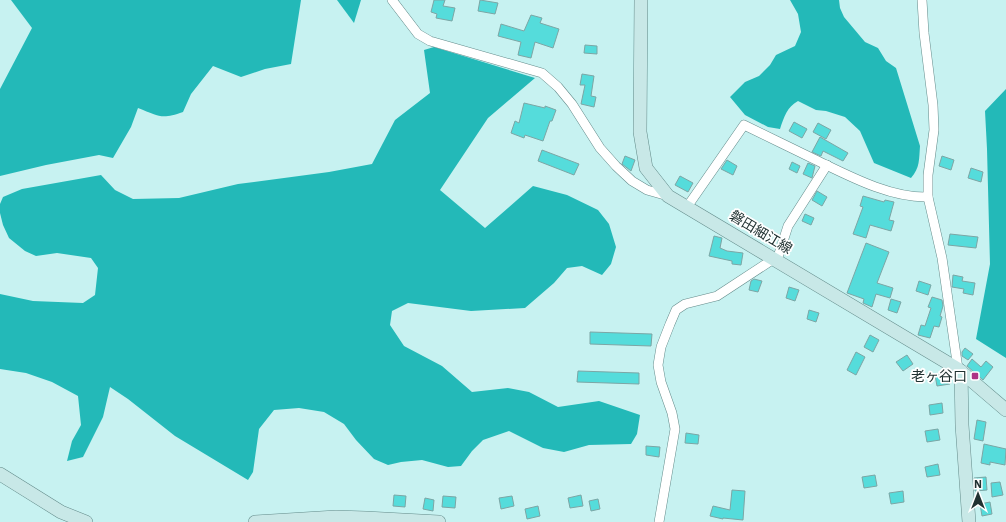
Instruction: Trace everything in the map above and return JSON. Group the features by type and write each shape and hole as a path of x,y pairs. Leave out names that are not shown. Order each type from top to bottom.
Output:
{"main road":[{"name":"磐田細江線","path":"641,0 640,132 646,168 668,196 776,259 959,370 1006,410"},
{"path":"959,370 969,522"},
{"path":"0,474 61,512 86,522"},
{"path":"255,522 336,517 439,522"}],"street":[{"path":"392,0 418,34 430,41 542,73 558,87 572,104 600,148 616,166 632,181 647,190 668,196"},
{"path":"922,0 924,33 933,105 934,130 928,175 928,197 942,258 959,370"},
{"path":"687,207 744,124 861,182 900,194 928,197"},
{"path":"659,522 675,429 672,413 661,382 658,365 661,347 676,310 685,304 716,296 776,259 788,226 827,165"}],"shaded area":[{"path":"11,0 301,0 291,64 265,69 241,77 213,66 191,94 183,112 170,116 160,116 138,108 131,127 113,158 99,155 46,165 0,176 0,89 32,28"},
{"path":"337,0 361,0 354,23"},
{"path":"790,0 839,0 840,8 844,17 865,42 878,48 886,61 896,68 920,146 918,167 911,178 874,163 860,131 845,117 826,111 816,110 798,101 789,109 780,129 768,127 745,115 730,97 745,82 759,76 770,65 776,55 795,46 801,32 798,14"},
{"path":"434,47 535,78 488,118 440,190 485,228 533,186 567,195 598,210 609,224 616,247 611,264 602,275 582,266 567,268 554,283 525,308 471,311 408,303 392,311 390,325 404,346 442,366 472,392 508,388 529,392 558,407 599,401 640,415 637,434 631,444 589,445 564,452 543,448 509,431 483,440 472,451 461,466 448,467 422,460 388,465 374,459 356,440 344,424 324,412 299,408 274,410 259,429 253,472 248,480 175,436 128,399 110,387 103,417 83,457 67,461 72,441 81,425 78,396 52,382 26,373 0,369 0,294 33,301 83,303 95,295 98,268 91,258 57,253 36,256 25,251 9,238 3,225 0,213 0,204 3,197 22,189 101,175 115,190 133,199 179,198 238,184 329,172 372,164 395,120 430,93 424,50"},
{"path":"1006,89 1006,358 976,339 990,264 985,111"}],"building":[{"path":"434,0 445,0 443,6 455,8 452,21 436,18 437,14 431,12"},
{"path":"480,0 498,3 495,14 478,11"},
{"path":"531,15 542,18 540,23 559,29 553,48 535,42 531,58 518,55 521,42 498,36 501,24 524,31"},
{"path":"585,45 597,46 597,54 584,53"},
{"path":"582,74 594,76 591,96 596,97 594,107 581,104 585,85 580,85"},
{"path":"524,103 545,108 545,106 556,110 552,121 550,121 543,141 525,135 524,138 511,133 515,121 519,123"},
{"path":"794,122 807,129 802,138 789,131"},
{"path":"818,123 831,130 826,139 813,132"},
{"path":"820,137 848,153 843,161 823,151 821,156 812,152"},
{"path":"542,150 579,164 574,175 538,161"},
{"path":"625,156 635,160 631,171 622,164"},
{"path":"942,156 954,160 951,170 939,166"},
{"path":"727,160 737,166 733,175 721,169"},
{"path":"792,162 800,166 797,173 789,169"},
{"path":"808,163 815,166 812,178 803,174"},
{"path":"971,168 983,172 981,182 968,178"},
{"path":"680,176 693,183 688,192 675,185"},
{"path":"817,191 827,197 822,206 812,200"},
{"path":"863,196 884,202 885,200 894,202 889,220 894,221 891,231 870,225 866,238 853,234 863,207 860,206"},
{"path":"805,214 814,218 811,225 802,221"},
{"path":"950,234 978,237 976,248 948,245"},
{"path":"714,236 722,238 720,248 727,251 743,253 741,265 732,264 732,261 709,256"},
{"path":"866,243 889,252 877,283 893,288 890,298 876,294 872,307 863,303 864,299 847,293"},
{"path":"953,275 963,277 962,281 975,283 973,295 963,293 964,289 952,287"},
{"path":"754,279 762,281 758,292 749,290 751,281"},
{"path":"919,281 931,285 928,295 916,291"},
{"path":"789,287 799,290 795,301 786,298"},
{"path":"932,297 942,300 943,306 939,327 934,326 930,338 918,335 921,325 925,326 931,308 928,307"},
{"path":"891,299 901,302 897,313 888,310"},
{"path":"809,310 819,313 816,322 807,319"},
{"path":"590,332 652,334 651,346 590,344"},
{"path":"870,335 879,340 873,352 864,347"},
{"path":"965,348 973,354 968,360 962,356 962,352"},
{"path":"856,352 865,357 856,375 847,370"},
{"path":"907,355 913,364 903,371 896,362"},
{"path":"972,359 981,367 986,361 993,367 983,380 967,366"},
{"path":"578,371 639,373 639,384 577,382"},
{"path":"948,373 950,384 937,386 935,375"},
{"path":"942,403 943,413 930,415 929,405"},
{"path":"977,420 986,422 983,441 974,439"},
{"path":"938,429 940,440 927,442 925,431"},
{"path":"686,433 699,435 698,444 685,443"},
{"path":"984,444 1006,449 1005,465 990,462 990,465 981,463"},
{"path":"646,446 660,447 659,457 646,455"},
{"path":"938,464 940,475 927,477 925,467"},
{"path":"875,475 877,486 864,488 862,477"},
{"path":"986,477 987,490 975,491 974,478"},
{"path":"1000,482 1003,495 992,497 991,483"},
{"path":"732,490 745,491 743,520 723,519 710,516 713,506 730,510"},
{"path":"903,491 904,502 891,504 889,493"},
{"path":"394,495 406,496 405,507 393,506"},
{"path":"581,495 583,506 570,508 568,498"},
{"path":"443,496 456,497 455,508 442,507"},
{"path":"512,496 514,506 501,509 499,498"},
{"path":"425,498 434,500 433,511 423,509"},
{"path":"598,499 600,509 591,511 589,501"},
{"path":"990,502 992,514 982,516 980,504"},
{"path":"538,506 540,516 527,519 525,509"}],"place":[{"name":"老ヶ谷口","path":"975,376"}]}
